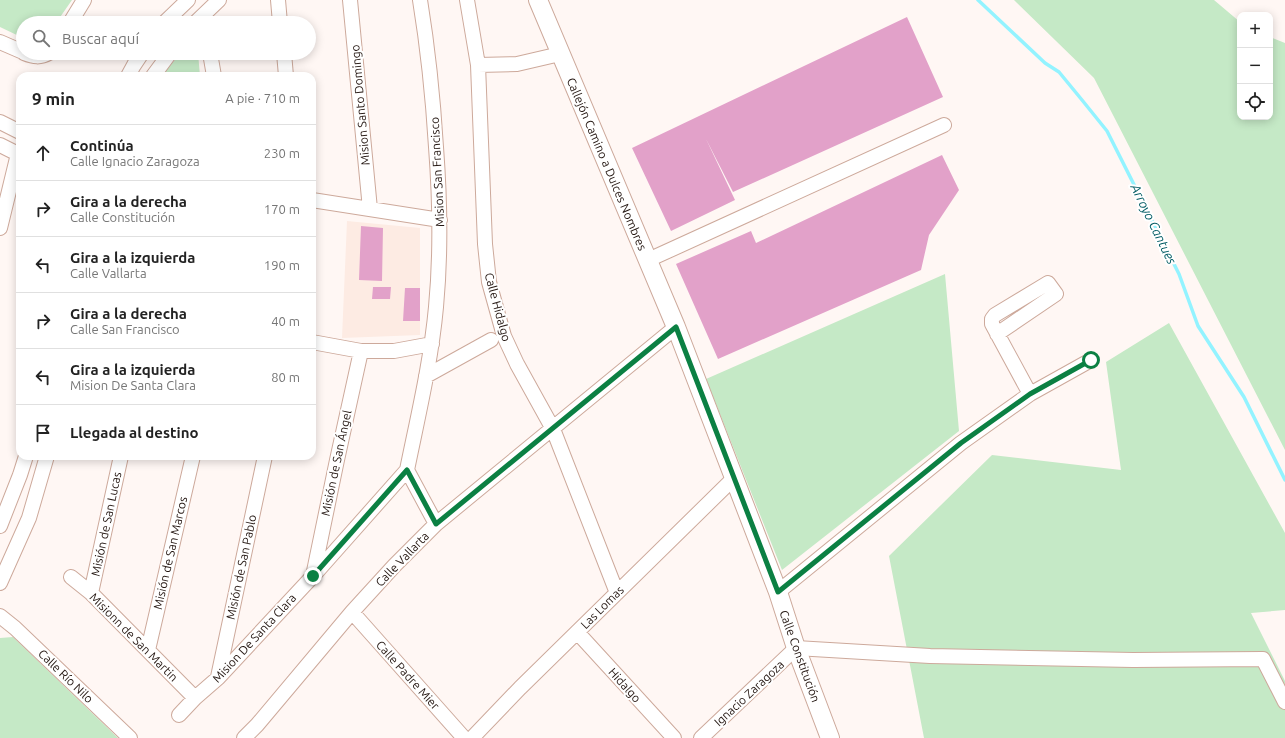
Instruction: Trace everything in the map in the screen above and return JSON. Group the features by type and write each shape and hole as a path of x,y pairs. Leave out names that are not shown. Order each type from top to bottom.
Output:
{"main road":[{"name":"Callejón Camino a Dulces Nombres","path":"538,0 676,327"},
{"name":"Calle Constitución","path":"676,327 778,592 796,648 830,738"}],"street":[{"path":"74,16 84,0"},
{"path":"171,16 188,0"},
{"path":"197,0 199,16"},
{"path":"204,16 219,0"},
{"path":"278,0 279,16"},
{"name":"Mision Santo Domingo","path":"350,0 370,209"},
{"name":"Mision San Francisco","path":"407,470 432,344 439,273 440,220 432,85 420,0"},
{"name":"Calle Hidalgo","path":"467,0 478,65 485,244 489,282 504,336 517,364 553,429 617,593"},
{"path":"0,42 16,49"},
{"path":"478,65 516,64 560,54"},
{"path":"130,72 137,60"},
{"path":"156,72 165,60"},
{"path":"211,60 213,72"},
{"path":"285,60 286,72"},
{"path":"0,122 16,130"},
{"path":"648,260 944,125"},
{"path":"0,145 16,153"},
{"path":"0,228 16,166"},
{"path":"316,201 440,220"},
{"name":"Calle Vallarta","path":"244,738 257,725 352,612 394,566 436,524 676,327"},
{"path":"997,334 1030,394"},
{"path":"426,376 491,340"},
{"path":"316,343 361,351 394,351 432,344"},
{"name":"Misión de San Ángel","path":"313,576 361,351"},
{"path":"778,592 961,443 1030,394 1091,360"},
{"path":"0,526 25,460"},
{"path":"0,583 29,518 46,460"},
{"name":"Misión de San Lucas","path":"91,593 120,460"},
{"name":"Misión de San Marcos","path":"148,650 192,460"},
{"name":"Misión de San Pablo","path":"218,678 264,460"},
{"path":"407,470 436,524"},
{"name":"Mision De Santa Clara","path":"179,715 195,698 218,678 313,576 407,470"},
{"name":"Las Lomas","path":"472,738 520,688 734,478"},
{"name":"Misionn de San Martin","path":"71,577 91,593 195,698"},
{"name":"Calle Padre Mier","path":"352,612 464,738"},
{"name":"Calle Río Nilo","path":"0,616 15,628 130,738"},
{"name":"Hidalgo","path":"577,632 674,738"},
{"path":"796,648 938,656 1133,660 1263,659 1285,702"},
{"name":"Ignacio Zaragoza","path":"701,738 796,648"}],"shaded area":[{"path":"347,221 420,228 420,335 342,338"}],"green space":[{"path":"0,0 72,0 61,16 16,16 16,35 0,27"},
{"path":"1014,0 1214,0 1237,19 1237,120 1273,120 1273,38 1285,43 1285,450 1094,78"},
{"path":"175,60 199,60 200,72 165,72"},
{"path":"945,274 959,431 782,570 706,379"},
{"path":"1169,323 1285,533 1285,610 1251,613 1285,681 1285,738 924,738 889,556 992,455 1121,470 1106,362"},
{"path":"13,637 118,738 0,738 0,638"}],"building":[{"path":"907,17 943,97 733,192 706,139 735,200 671,231 632,148"},
{"path":"942,155 959,190 929,235 921,270 718,359 676,264 751,231 756,243"},
{"path":"361,226 383,228 382,281 359,280"},
{"path":"373,287 391,287 390,299 372,299"},
{"path":"405,288 420,288 420,321 403,321"}],"waterway":[{"name":"Arroyo Cantues","path":"978,0 1045,63 1059,72 1107,131 1179,274 1198,326 1244,397 1285,480"}],"route":[{"path":"313,576 407,470 436,524 676,327 778,592 961,443 1030,394 1091,360"}]}
